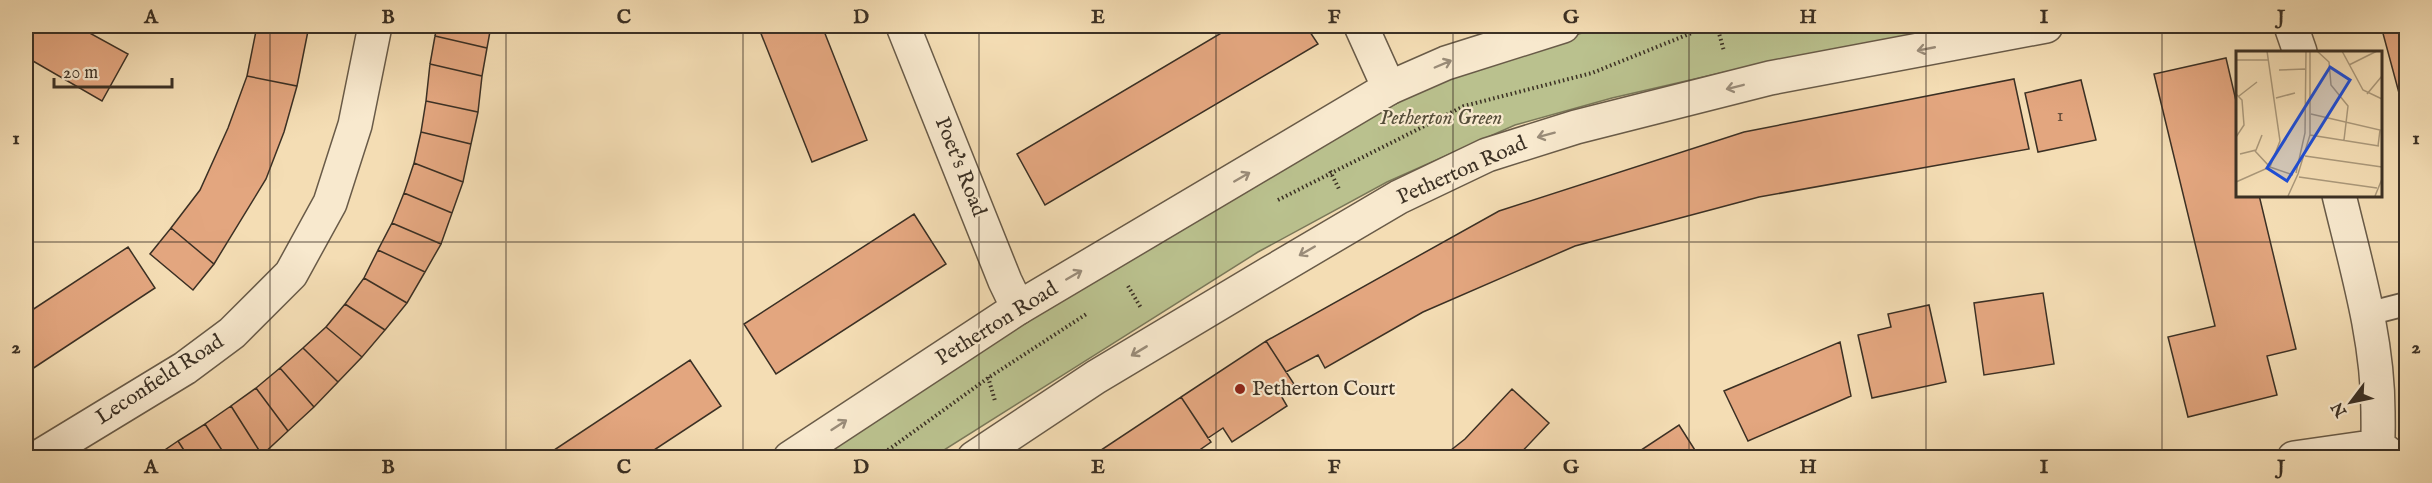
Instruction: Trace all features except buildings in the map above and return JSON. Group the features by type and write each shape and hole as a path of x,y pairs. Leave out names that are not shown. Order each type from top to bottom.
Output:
{"street":[{"name":"Leconfield Road","path":"37,458 185,368 231,333 291,274 330,203 355,125 375,26"},
{"name":"Poet's Road","path":"903,26 1005,281 1018,308"},
{"path":"1361,26 1389,88"},
{"name":"Petherton Road","path":"790,458 1018,308 1311,137 1389,88 1446,63 1563,26"},
{"name":"Petherton Road","path":"974,458 1159,339 1399,197 1486,155 1531,140 1770,78 2046,26"},
{"path":"2291,26 2300,51"},
{"path":"2294,458 2383,454 2378,379 2367,314 2339,196"}],"lane":[{"path":"2367,314 2406,304"}],"path":[{"path":"1267,206 1464,106 1592,73 1709,26"},
{"path":"1717,26 1726,60"},
{"path":"1311,137 1357,222"},
{"path":"1109,255 1159,339"},
{"path":"1119,293 1138,281"},
{"path":"877,458 988,378 1090,312"},
{"path":"976,335 1005,437"}],"green space":[{"name":"Petherton Green","path":"1607,26 1975,26 1725,72 1612,98 1515,125 1387,182 1258,252 933,457 815,458 936,375 1404,96 1497,57"}],"place":[{"name":"Petherton Court","path":"1240,389"}]}
